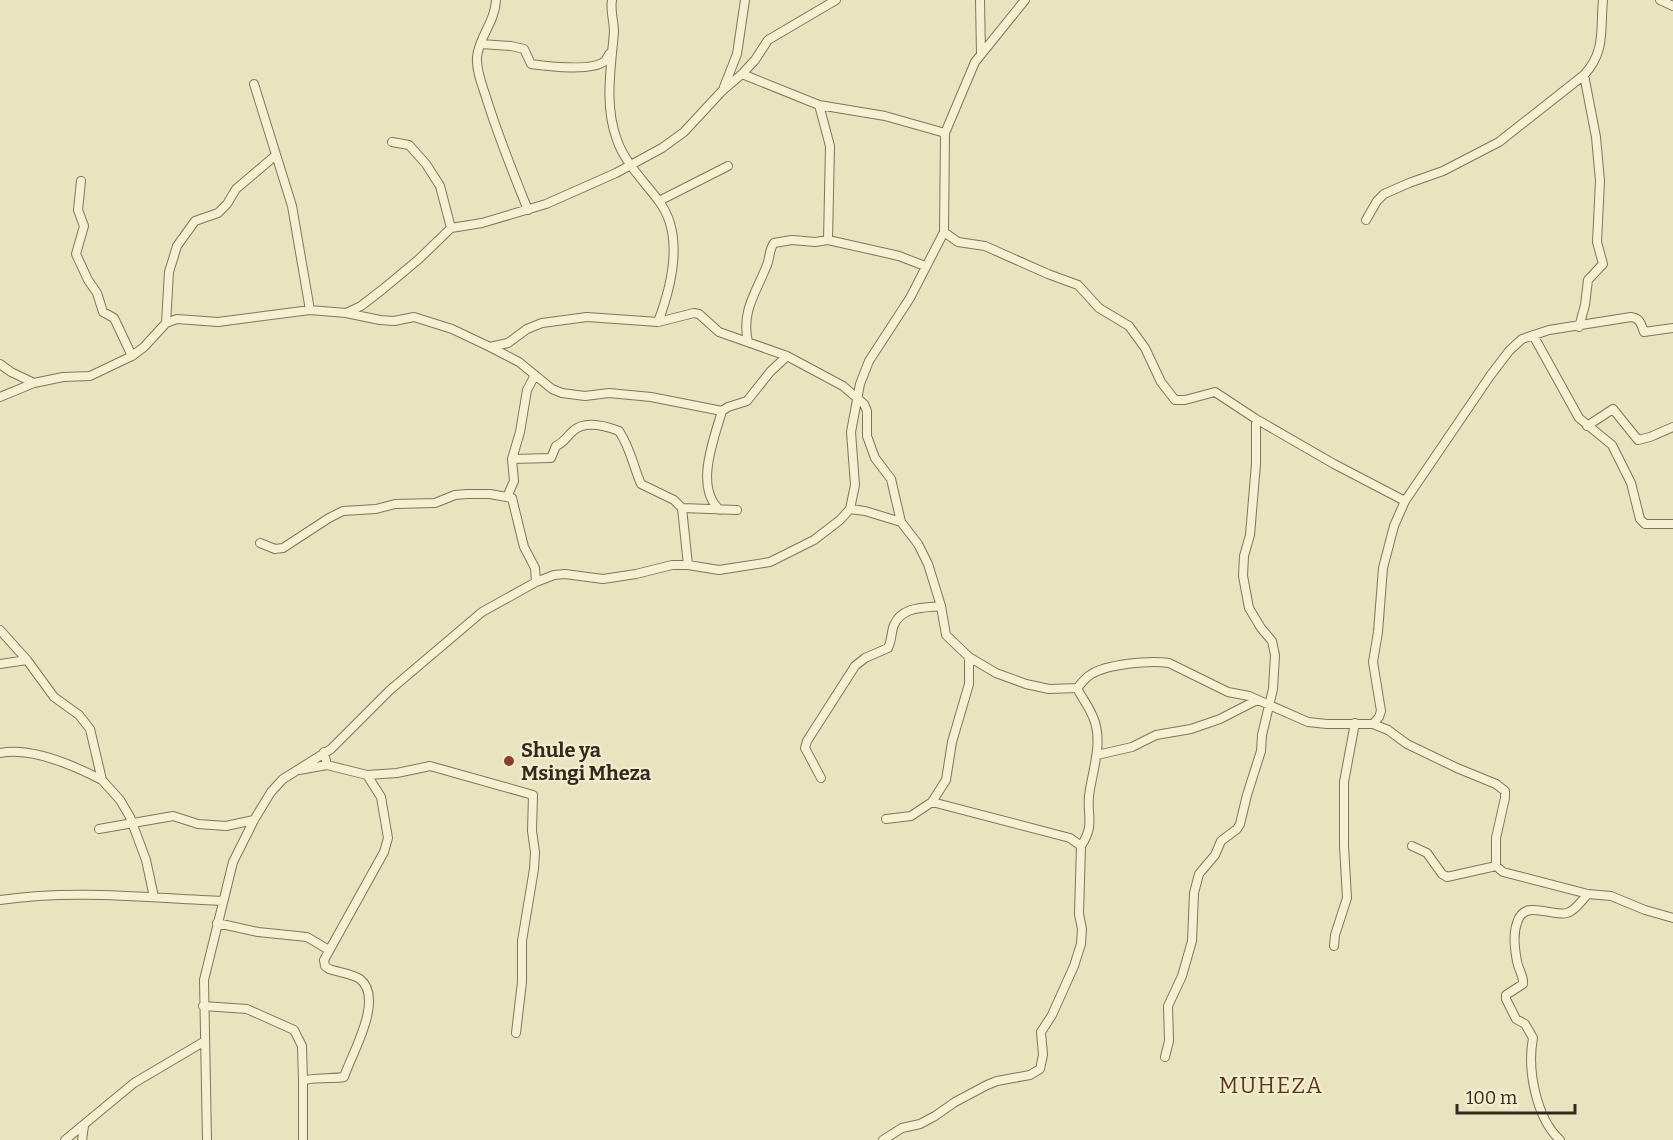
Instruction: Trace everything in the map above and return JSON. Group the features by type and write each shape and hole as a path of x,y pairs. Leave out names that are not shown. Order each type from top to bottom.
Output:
{"street":[{"path":"496,0 493,18 481,44 477,60 480,80 498,137 528,210"},
{"path":"612,0 614,30 609,90 612,122 617,142 645,186 659,201 671,225 673,272 658,322"},
{"path":"722,91 737,54 745,0"},
{"path":"819,0 833,1"},
{"path":"980,0 981,54"},
{"path":"207,1140 204,980 233,862 254,820 272,792 294,771 331,749 390,690 482,612 536,582 554,575 565,574 603,579 672,565 719,570 770,561 814,540 840,520 850,509 855,485 852,432 861,384 869,361 910,298 944,232 945,133 975,62 1025,0"},
{"path":"1366,220 1384,194 1443,171 1499,142 1584,75 1598,54 1601,42 1603,0"},
{"path":"1660,0 1673,6"},
{"path":"346,313 361,306 383,289 451,228 482,223 528,210 596,182 662,148 684,132 722,91 742,74 755,60 768,40 833,1"},
{"path":"481,44 524,49 531,64 571,68 599,64 605,61 611,51"},
{"path":"742,74 819,105 885,116 945,133"},
{"path":"1579,327 1588,280 1604,264 1597,242 1600,181 1596,137 1584,75"},
{"path":"254,84 292,206 310,310"},
{"path":"819,105 830,146 828,240"},
{"path":"393,142 408,145 426,164 440,186 451,228"},
{"path":"166,323 169,272 177,246 195,221 218,213 236,189 276,155"},
{"path":"659,201 728,166"},
{"path":"81,182 78,210 84,226 76,254 97,293 103,312 114,318 132,356"},
{"path":"944,232 958,242 986,246 1078,285 1100,308 1129,326 1145,348 1161,382 1175,400 1185,400 1215,392 1256,420 1405,501"},
{"path":"748,342 746,312 769,262 771,246 779,241 828,240 899,256 925,266"},
{"path":"0,397 34,383 63,377 90,376 132,356 144,347 166,323 177,319 218,322 310,310 394,321 414,317 452,329 519,362 552,389 562,393 585,396 609,393 651,397 722,411"},
{"path":"502,354 508,343 527,329 542,323 587,317 658,322 694,313 699,314 720,332 787,356 843,386 859,399 867,411 867,436 875,458 891,479 901,522 918,543 928,564 941,606 945,635 969,657 996,673 1026,684 1049,689 1077,688 1089,675 1103,668 1169,663 1228,692 1249,696 1308,722 1372,724 1388,730 1407,744 1456,768 1496,784 1505,791 1496,838 1496,866 1503,872 1588,894 1611,896 1645,910 1672,916"},
{"path":"1372,724 1379,717 1380,711 1373,662 1383,568 1394,526 1405,501 1503,360 1522,339 1549,330 1631,317 1640,321 1644,332 1673,328"},
{"path":"1533,335 1579,418 1612,445 1631,483 1640,519 1645,524 1673,524"},
{"path":"490,346 508,343"},
{"path":"720,510 710,500 707,461 722,411 747,401 770,372 787,356"},
{"path":"0,364 34,383"},
{"path":"507,496 514,481 512,459 520,432 527,390 535,375"},
{"path":"1587,426 1613,409 1638,440 1673,427"},
{"path":"1165,1058 1169,1041 1168,1006 1182,976 1192,941 1196,884 1199,874 1215,855 1221,841 1240,824 1261,751 1262,735 1275,674 1272,641 1249,608 1243,576 1244,556 1250,535 1256,464 1256,420"},
{"path":"512,459 551,458 556,446 566,441 580,426 594,425 612,428 621,433 634,459 636,474 641,484 674,500 682,508 688,565"},
{"path":"260,543 268,548 283,548 329,518 343,512 376,509 395,504 435,503 455,495 507,496 512,498 524,547 536,568 536,582"},
{"path":"682,508 737,510"},
{"path":"850,509 901,522"},
{"path":"821,778 806,748 807,741 855,666 865,658 888,648 894,625 899,617 912,609 941,606"},
{"path":"0,630 27,660 54,696 79,715 90,729 102,780"},
{"path":"886,819 911,816 932,802 946,780 952,742 969,684 969,657"},
{"path":"0,664 27,660"},
{"path":"883,1140 902,1128 928,1120 987,1085 1030,1075 1040,1069 1043,1055 1041,1032 1052,1015 1074,966 1081,944 1082,928 1079,914 1081,846 1091,824 1089,798 1098,740 1094,719 1077,688"},
{"path":"1097,755 1131,747 1156,735 1191,729 1220,719 1257,700"},
{"path":"1334,946 1335,935 1347,898 1344,782 1355,723"},
{"path":"0,753 9,751 50,758 102,780 120,800 132,824 146,860 154,897"},
{"path":"324,752 327,765"},
{"path":"294,771 327,765 367,775 397,773 430,766 533,795 534,869 522,941 522,982 516,1033"},
{"path":"303,1081 308,1078 344,1077 366,1023 367,988 360,979 329,969 325,966 324,960 384,852 388,838 381,797 367,775"},
{"path":"932,802 1070,838 1081,846"},
{"path":"99,829 172,816 198,824 226,825 254,820"},
{"path":"1412,846 1427,853 1442,874 1447,877 1496,866"},
{"path":"0,906 3,899 77,893 223,901"},
{"path":"1560,1140 1553,1134 1535,1097 1533,1038 1525,1024 1516,1019 1506,995 1524,981 1517,963 1515,942 1517,923 1523,913 1539,910 1564,914 1571,911 1588,894"},
{"path":"217,923 258,932 307,937 329,950"},
{"path":"203,1006 247,1009 294,1030 302,1046 303,1140"},
{"path":"65,1140 134,1083 205,1041"},
{"path":"82,1140 84,1126"}],"place":[{"name":"Shule ya Msingi Mheza","path":"509,761"}],"district":[{"name":"MUHEZA","path":"1271,1085"}]}
